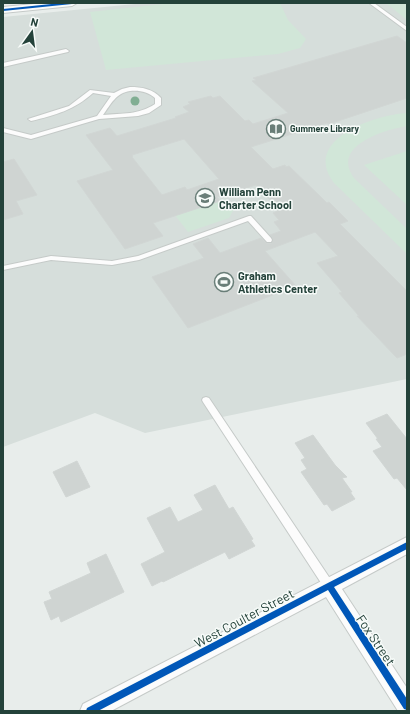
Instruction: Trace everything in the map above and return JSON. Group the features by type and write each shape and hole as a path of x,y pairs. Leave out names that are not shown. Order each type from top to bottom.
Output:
{"street":[{"path":"3,10 32,5 72,3"},
{"name":"West Coulter Street","path":"90,711 407,545"},
{"name":"Fox Street","path":"329,586 407,706"}],"lane":[{"path":"371,3 407,29"},
{"path":"3,65 66,51"},
{"path":"3,130 31,137 99,117 138,114 154,108 159,102 155,95 143,90 126,90 114,96 99,117"},
{"path":"31,119 68,110 92,91 114,96"},
{"path":"3,268 51,258 112,263 139,258 249,218 269,240"},
{"path":"206,400 329,586"}],"shaded area":[{"name":"William Penn Charter School","path":"145,3 407,3 407,379 145,433 95,413 3,447 3,17"}],"green space":[{"path":"172,3 280,3 288,20 306,39 300,48 278,54 106,70 90,12"},
{"path":"386,3 407,3 407,20"},
{"path":"407,113 407,126 385,131 373,136 362,142 354,149 349,158 349,168 355,179 407,229 407,254 334,183 326,168 327,154 334,142 346,133 377,119"},
{"path":"407,151 407,205 364,165"},
{"path":"225,199 234,209 229,218 188,232 175,215"}],"building":[{"path":"397,36 407,43 407,98 329,124 327,123 251,147 273,169 285,165 286,167 289,166 327,203 329,202 348,221 340,224 407,291 407,354 397,358 357,316 359,316 339,293 342,292 317,263 338,256 315,232 265,251 296,286 188,328 152,277 204,258 193,244 208,238 220,253 261,238 266,243 271,244 273,239 270,235 281,231 274,222 279,220 273,213 280,210 256,185 217,197 220,201 153,223 163,236 125,249 77,181 113,170 86,135 110,128 117,136 176,118 175,117 189,112 183,107 190,104 188,102 211,96 213,98 220,96 245,121 249,120 253,124 288,113 252,81 256,80 253,78","holes":["184,139 219,179 187,190 185,187 162,195 132,155"]},
{"path":"14,159 37,195 16,201 23,214 3,220 3,162"},
{"path":"387,414 407,439 407,490 397,478 394,479 373,451 382,447 366,423"},
{"path":"313,435 335,465 347,477 342,478 355,499 332,511 327,504 324,505 301,472 307,469 301,460 305,458 295,443"},
{"path":"77,461 90,487 66,497 53,472"},
{"path":"215,485 229,509 233,507 253,539 251,540 255,546 229,559 225,552 152,586 141,564 165,552 147,518 170,507 178,522 203,510 194,495"},
{"path":"106,554 124,592 61,622 59,616 51,620 44,602 52,599 49,592 91,573 87,563"}],"cycle path":[{"path":"3,10 72,3"},
{"path":"90,711 407,545"},
{"path":"329,586 407,706"}],"place":[{"name":"Gummere Library","path":"276,129"},
{"name":"William Penn Charter School","path":"205,198"},
{"name":"Graham Athletics Center","path":"224,282"}]}
